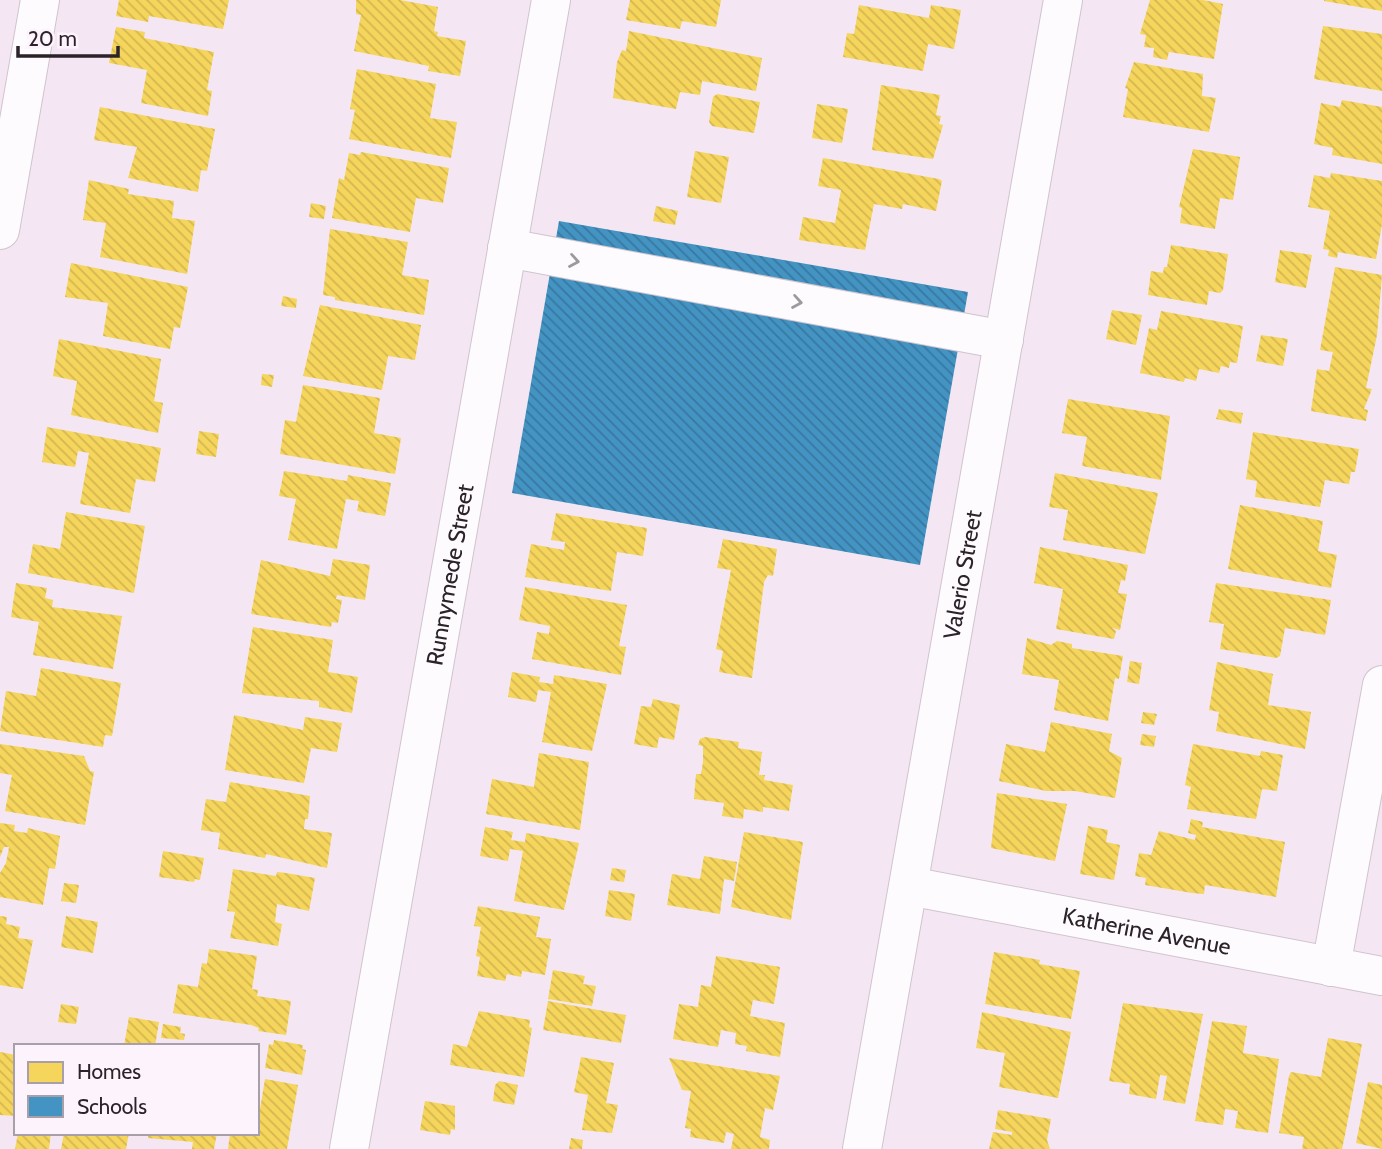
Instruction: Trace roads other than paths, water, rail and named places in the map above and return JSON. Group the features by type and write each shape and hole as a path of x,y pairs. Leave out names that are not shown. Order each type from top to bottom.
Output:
{"street":[{"path":"0,230 40,0"},
{"name":"Runnymede Street","path":"349,1149 551,0"},
{"name":"Valerio Street","path":"862,1149 1063,0"},
{"path":"507,248 1004,340"},
{"path":"1331,967 1382,685"},
{"name":"Katherine Avenue","path":"909,886 1382,976"}]}
